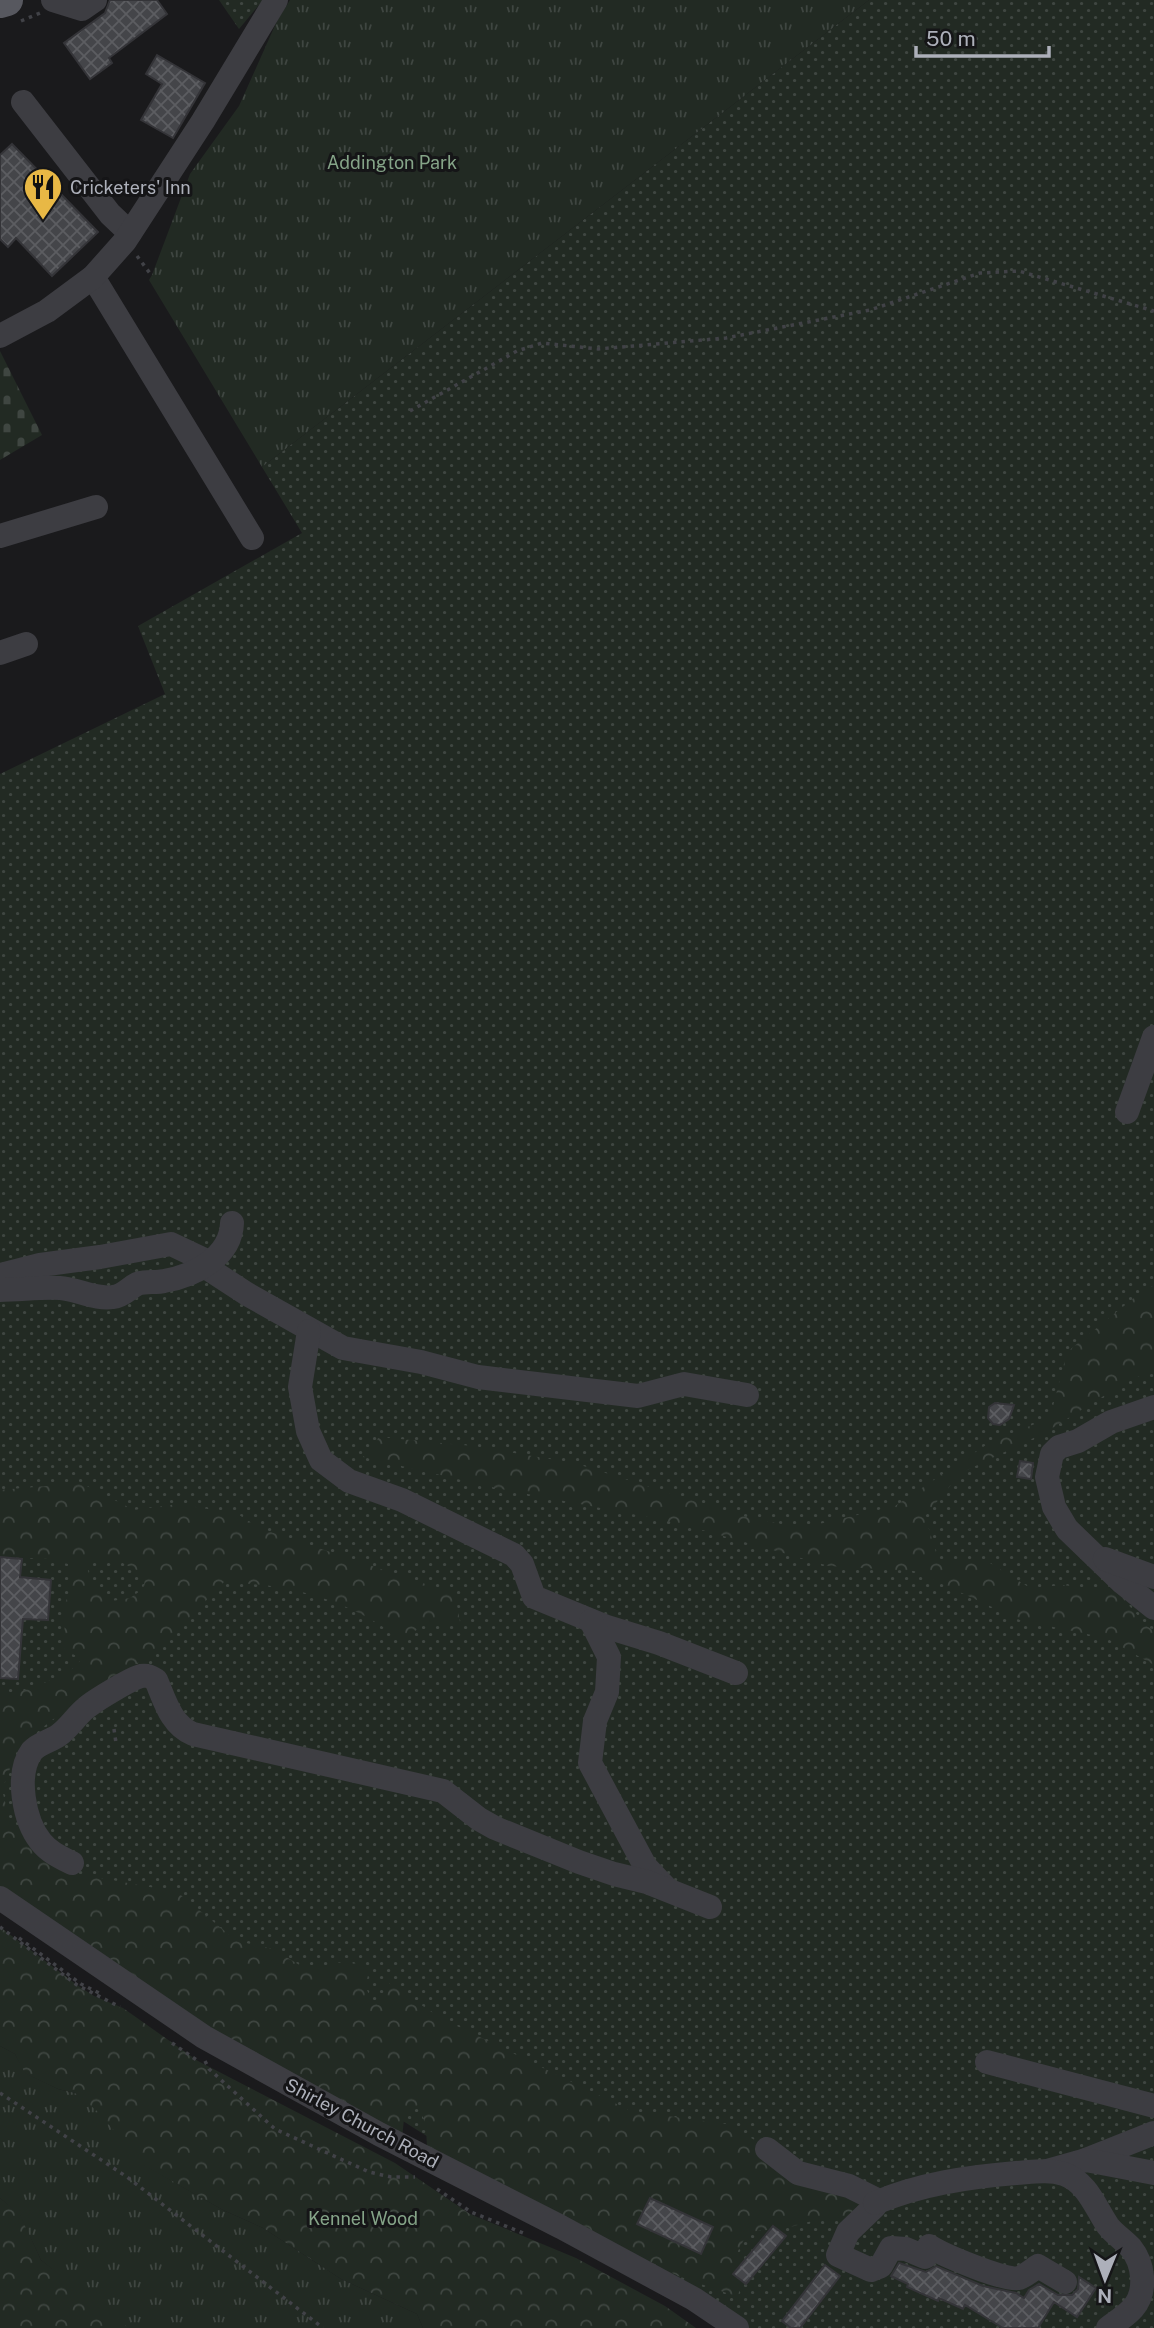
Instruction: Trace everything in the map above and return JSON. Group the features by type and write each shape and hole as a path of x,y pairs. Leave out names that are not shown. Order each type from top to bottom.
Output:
{"street":[{"path":"57,2 82,9 95,0"},
{"path":"0,336 47,312 93,276 130,233 182,155 276,0"},
{"path":"23,102 110,214 130,233"},
{"path":"93,276 252,538"},
{"path":"0,536 96,507"},
{"path":"0,653 26,644"},
{"path":"1127,1112 1154,1037"},
{"path":"0,1290 62,1288 106,1298 115,1297 138,1284 186,1275 207,1264 222,1253 232,1223"},
{"path":"0,1275 40,1265 171,1244 207,1264 309,1331 343,1348 421,1362 478,1377 638,1396 684,1384 747,1395"},
{"path":"309,1331 300,1387 307,1431 321,1460 349,1482 402,1500 513,1555 522,1564 534,1597 736,1673"},
{"path":"1154,1407 1111,1422 1078,1441 1059,1447 1052,1454 1040,1483 1063,1523 1095,1558 1154,1608"},
{"path":"1095,1558 1111,1560 1154,1577"},
{"path":"590,1620 609,1657 607,1692 595,1721 590,1763 645,1866 668,1891"},
{"path":"72,1863 53,1853 32,1828 22,1791 22,1776 27,1762 37,1746 61,1734 86,1707 128,1681 150,1676 156,1680 169,1710 183,1730 208,1739 443,1791 495,1828 579,1862 647,1882 710,1907"},
{"name":"Shirley Church Road","path":"0,1898 204,2037 379,2134 694,2299 737,2328"},
{"path":"987,2062 1154,2106"},
{"path":"875,2203 923,2186 994,2175 1046,2171 1086,2161 1154,2133"},
{"path":"767,2149 797,2174 849,2186 875,2199 875,2206 848,2232 838,2255 874,2270 881,2266 891,2248 906,2249 925,2257 929,2246 947,2257 983,2268 1004,2278 1018,2278 1038,2266 1065,2282"},
{"path":"1086,2161 1154,2173"},
{"path":"1046,2171 1065,2175 1089,2193 1110,2228 1130,2246 1136,2257 1142,2283 1142,2313 1108,2328"}],"path":[{"path":"6,9 57,2"},
{"path":"410,411 517,351 542,343 598,349 726,338 870,310 980,274 1019,271 1154,311"},
{"path":"114,1729 116,1743"},
{"path":"0,1927 77,1985 122,2008"},
{"path":"166,2038 198,2061"},
{"path":"0,2093 127,2177 324,2328"}],"green space":[{"path":"219,0 263,0 239,29"},
{"name":"Addington Park","path":"290,0 869,0 262,467 149,280 190,174 239,106 277,21"},
{"path":"869,0 1154,0 1154,2328 730,2328 0,1866 0,774 165,694 138,626 302,533 262,467"},
{"path":"0,351 42,435 0,460"},
{"path":"1154,1285 1154,1370 1126,1382 1046,1432 961,1473 925,1516 938,1559 990,1563 1030,1588 1063,1585 1117,1592 1148,1627 1154,1630 1154,1665 1106,1638 1020,1620 914,1571 829,1566 674,1522 496,1488 363,1457 379,1437 473,1446 574,1463 742,1516 781,1524 819,1524 895,1506 992,1441 1050,1418 1067,1352 1140,1293"},
{"path":"81,1483 134,1510 178,1504 238,1514 256,1527 455,1594 460,1622 428,1622 402,1640 374,1621 316,1596 277,1587 224,1582 161,1647 52,1720 18,1747 2,1790 11,1824 30,1844 79,1874 177,1892 237,1941 273,1949 306,1969 348,1961 370,1969 367,1989 378,2005 382,2001 386,1981 439,2017 631,2111 726,2124 862,2200 849,2216 837,2220 819,2219 787,2228 748,2232 738,2251 743,2272 738,2297 678,2276 427,2147 426,2127 419,2104 404,2119 402,2138 177,2010 0,1887 0,1691 11,1695 44,1683 70,1671 82,1659 65,1650 64,1606 71,1589 68,1564 50,1559 0,1557 0,1490","holes":["115,1559 146,1575 143,1589 130,1598 112,1601 93,1585 85,1562 105,1563"]},
{"name":"Kennel Wood","path":"0,1927 77,1985 94,1996 123,2008 198,2061 395,2163 470,2214 576,2258 665,2306 696,2328 423,2328 417,2314 341,2279 263,2228 223,2210 143,2165 75,2093 58,2089 24,2073 15,2054 0,2046"},
{"path":"0,2046 15,2054 25,2073 58,2089 75,2093 97,2111 144,2165 223,2210 263,2228 341,2279 417,2314 423,2328 130,2328 117,2321 41,2260 20,2215 0,2198"},
{"path":"0,2198 20,2214 41,2260 130,2328 0,2328"}],"building":[{"path":"110,0 157,0 167,14 109,58 112,63 90,79 64,43 105,13"},
{"path":"157,55 205,83 173,138 141,120 162,84 146,74"},
{"name":"Cricketers' Inn","path":"12,144 98,232 52,276 16,238 8,247 0,239 0,155"},
{"path":"995,1403 1014,1405 1009,1419 1000,1425 993,1424 988,1418 989,1407"},
{"path":"1020,1461 1033,1463 1031,1479 1017,1477"},
{"path":"0,1557 22,1559 20,1577 51,1580 48,1620 23,1619 18,1679 0,1678"},
{"path":"650,2198 713,2227 701,2254 637,2224"},
{"path":"773,2226 786,2236 746,2284 733,2274"},
{"path":"899,2263 926,2272 936,2266 983,2286 1016,2293 1024,2298 1029,2290 1039,2284 1058,2295 1072,2295 1078,2289 1079,2277 1096,2288 1077,2317 1054,2302 1038,2328 1003,2328 965,2305 963,2309 907,2287 908,2284 891,2276"},
{"path":"825,2265 840,2276 800,2328 791,2328 782,2321"}],"place":[{"name":"Cricketers' Inn","path":"43,221"}]}
